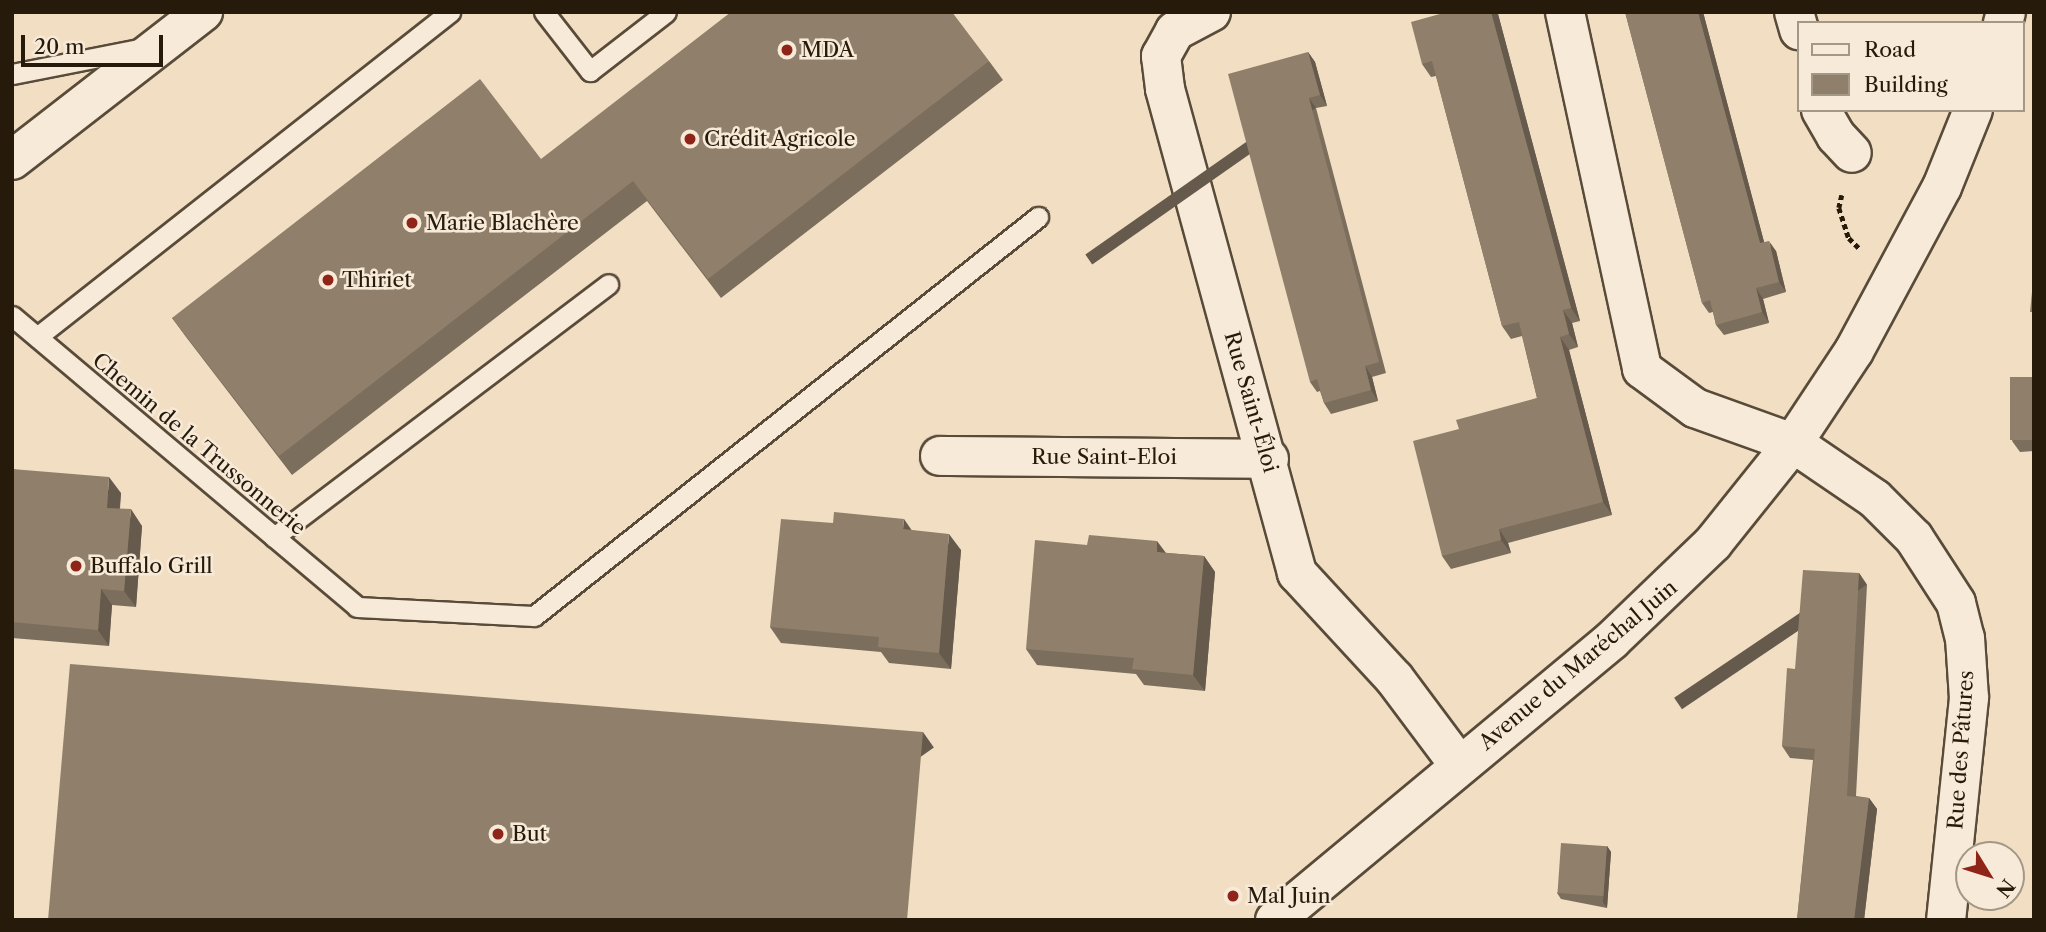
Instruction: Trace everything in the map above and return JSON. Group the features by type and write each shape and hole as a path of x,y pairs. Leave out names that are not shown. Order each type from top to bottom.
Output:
{"street":[{"path":"12,160 203,12"},
{"name":"Rue Saint-Éloi","path":"1211,12 1175,31 1161,56 1165,89 1269,459 1297,573 1394,678 1459,765"},
{"path":"1565,12 1642,369 1695,408 1794,443"},
{"path":"1822,112 1836,136 1852,153"},
{"name":"Avenue du Maréchal Juin","path":"1275,920 1672,586 1794,443 1894,280 1942,187 1972,112"},
{"name":"Rue des Pâtures","path":"1794,443 1875,499 1914,537 1956,603 1965,638 1969,698 1947,920"},
{"name":"Rue Saint-Eloi","path":"940,456 1269,459"}],"lane":[{"path":"37,337 450,12"},
{"path":"544,12 590,71 666,12"},
{"path":"12,74 162,45"},
{"name":"Chemin de la Trussonnerie","path":"12,316 357,607 534,615 1038,217"},
{"path":"274,537 608,284"}],"path":[{"path":"1852,153 1839,208 1849,238 1894,280"}],"building":[{"path":"731,12 952,12 989,61 708,279 633,181 279,456 172,318 480,79 541,159"},
{"path":"1447,12 1491,12 1571,308 1563,310 1569,334 1560,337 1603,502 1499,529 1501,540 1442,556 1413,441 1459,429 1456,420 1537,398 1519,322 1502,326 1432,61 1422,64 1411,22"},
{"path":"1625,12 1698,12 1760,243 1769,241 1779,282 1756,288 1762,312 1716,325 1710,300 1702,303"},
{"path":"1308,52 1320,95 1309,98 1379,362 1365,366 1371,390 1324,403 1317,379 1310,382 1228,74"},
{"path":"2034,272 2034,312 2030,312"},
{"path":"2010,377 2034,377 2034,440 2010,440"},
{"name":"Buffalo Grill","path":"12,469 109,477 107,508 131,509 124,591 101,589 98,630 12,622"},
{"path":"834,512 904,519 903,529 949,534 939,653 878,647 879,637 770,627 781,519 833,523"},
{"path":"1089,535 1157,541 1157,552 1204,556 1193,675 1132,669 1134,658 1026,649 1035,540 1087,545"},
{"path":"1803,570 1859,573 1847,796 1869,798 1854,920 1797,920 1815,749 1782,746 1787,668 1795,669"},
{"name":"But","path":"70,664 923,732 907,920 48,920"},
{"path":"1561,843 1607,846 1603,896 1558,893"}],"place":[{"name":"MDA","path":"787,50"},
{"name":"Crédit Agricole","path":"690,139"},
{"name":"Marie Blachère","path":"412,223"},
{"name":"Thiriet","path":"328,280"},
{"name":"Buffalo Grill","path":"76,566"},
{"name":"But","path":"498,834"},
{"name":"Mal Juin","path":"1233,896"}]}
